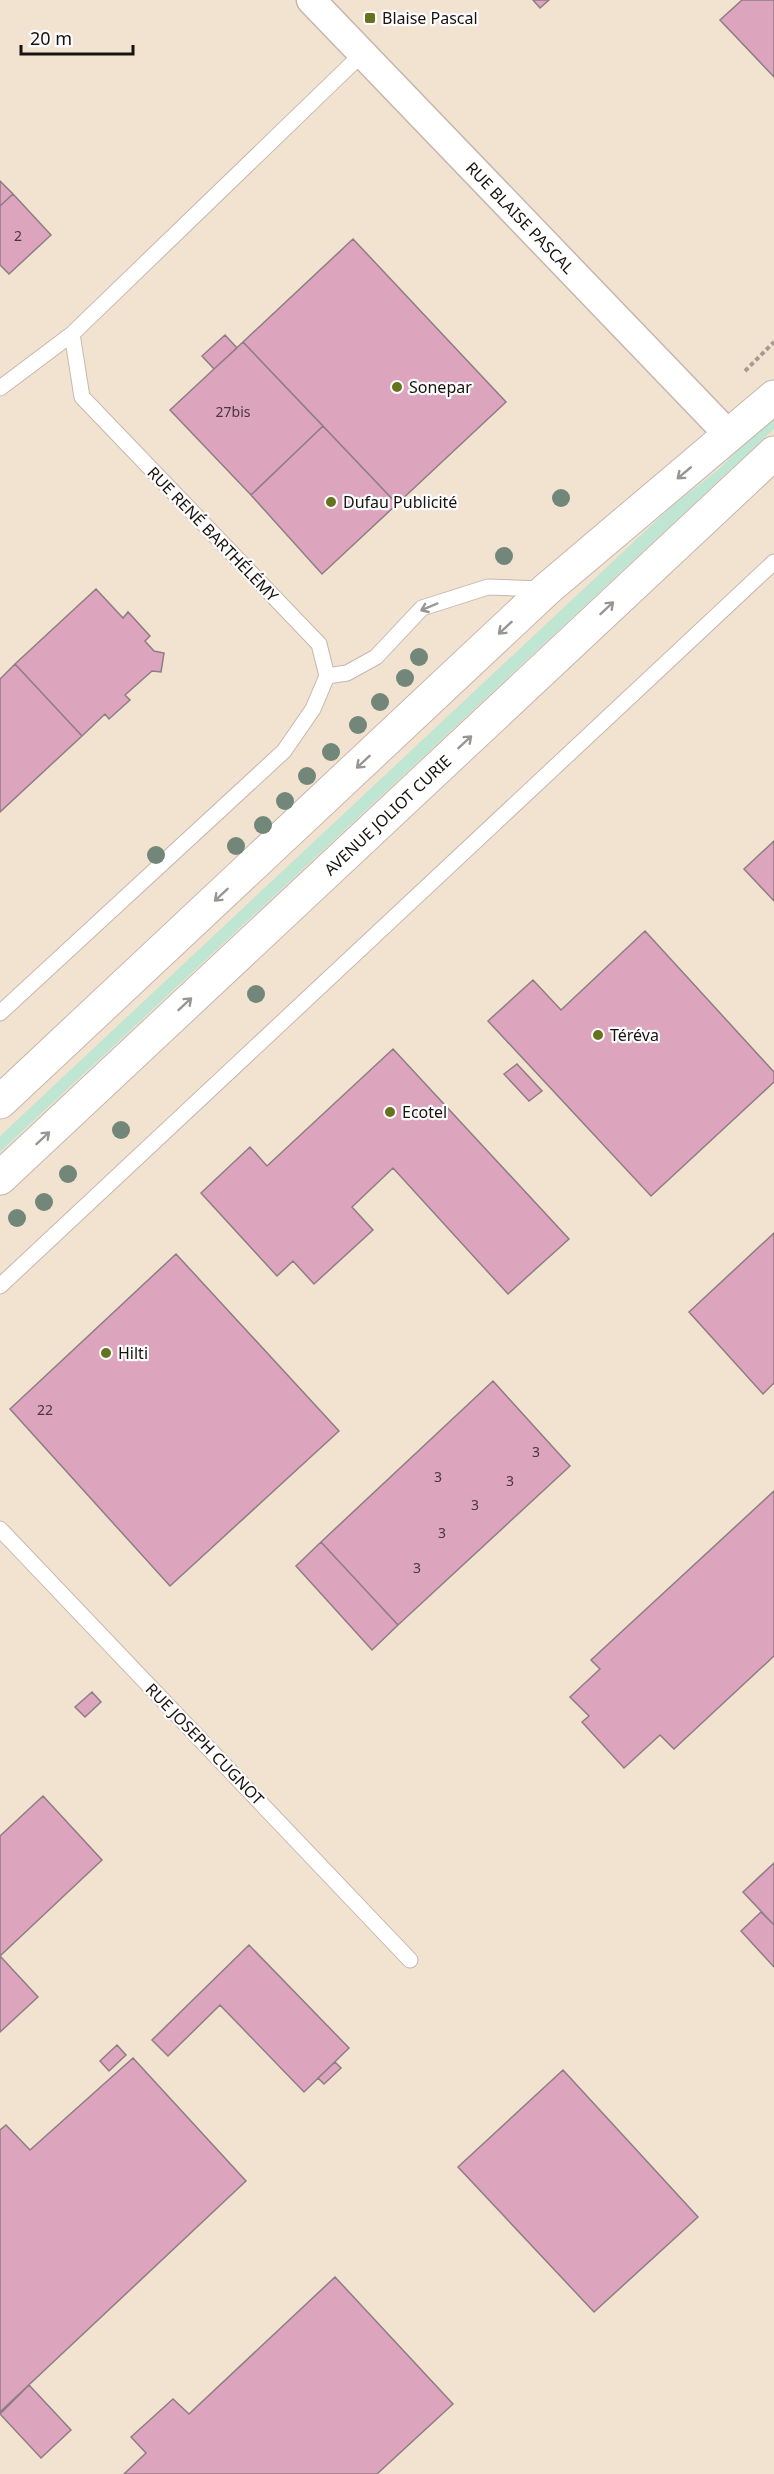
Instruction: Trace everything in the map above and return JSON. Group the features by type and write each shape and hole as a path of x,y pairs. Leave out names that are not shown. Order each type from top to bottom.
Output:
{"main road":[{"path":"0,1102 547,589 774,397"},
{"name":"AVENUE JOLIOT CURIE","path":"0,1178 770,466"}],"street":[{"name":"RUE BLAISE PASCAL","path":"311,0 467,165 729,435"}],"lane":[{"path":"0,388 72,334 363,53"},
{"name":"RUE RENÉ BARTHÉLÉMY","path":"72,334 82,397 319,644 327,676"},
{"path":"0,1286 774,562"},
{"path":"0,1013 284,751 313,709 327,676 347,673 376,657 422,608 488,587 547,589"},
{"name":"RUE JOSEPH CUGNOT","path":"0,1529 410,1960"}],"path":[{"path":"743,373 774,342"}],"shaded area":[{"path":"0,0 774,0 774,2474 0,2474"}],"green space":[{"path":"774,414 774,429 0,1152 0,1136 673,505 719,469"}],"building":[{"path":"533,0 549,0 540,8"},
{"path":"742,0 774,0 774,77 720,20"},
{"path":"0,181 13,194 0,206"},
{"path":"13,194 51,235 9,274 0,265 0,206"},
{"path":"353,239 506,402 397,504 243,342"},
{"path":"225,335 237,348 214,369 202,356"},
{"path":"243,342 323,426 251,495 170,410"},
{"path":"323,426 397,504 322,574 251,495"},
{"path":"96,589 123,618 128,612 150,636 145,641 154,651 164,653 161,672 152,671 125,695 130,700 109,719 105,714 82,736 15,664"},
{"path":"15,664 82,736 0,812 0,679"},
{"path":"774,841 774,901 744,869"},
{"path":"645,931 774,1072 774,1082 651,1196 488,1021 533,980 561,1010"},
{"path":"393,1049 569,1239 508,1294 393,1168 352,1207 373,1230 314,1284 293,1261 277,1276 201,1193 250,1147 267,1166"},
{"path":"517,1064 542,1091 529,1101 504,1074"},
{"path":"774,1233 774,1383 763,1394 689,1312"},
{"path":"176,1254 339,1431 170,1586 10,1409"},
{"path":"493,1381 570,1466 398,1625 321,1542"},
{"path":"774,1491 774,1656 674,1749 660,1735 624,1768 582,1722 589,1716 570,1697 600,1669 591,1660"},
{"path":"321,1542 398,1625 372,1650 296,1566"},
{"path":"92,1692 101,1702 85,1717 75,1707"},
{"path":"43,1796 102,1860 0,1956 0,1836"},
{"path":"774,1863 774,1925 743,1892"},
{"path":"761,1912 774,1925 774,1967 741,1931"},
{"path":"249,1945 349,2048 304,2092 220,2005 168,2056 152,2040"},
{"path":"0,1956 38,1997 0,2032"},
{"path":"117,2045 126,2055 109,2071 100,2061"},
{"path":"133,2058 246,2181 0,2412 0,2130 6,2125 30,2150"},
{"path":"335,2062 341,2068 324,2084 318,2078"},
{"path":"563,2070 698,2217 594,2312 458,2167"},
{"path":"335,2277 453,2404 377,2474 124,2474 146,2453 131,2437 173,2399 189,2414"},
{"path":"29,2385 71,2430 41,2458 0,2414"}],"place":[{"name":"Blaise Pascal","path":"370,18"},
{"name":"Sonepar","path":"397,387"},
{"name":"Dufau Publicité","path":"331,502"},
{"name":"Téréva","path":"598,1035"},
{"name":"Ecotel","path":"390,1112"},
{"name":"Hilti","path":"106,1353"}]}
